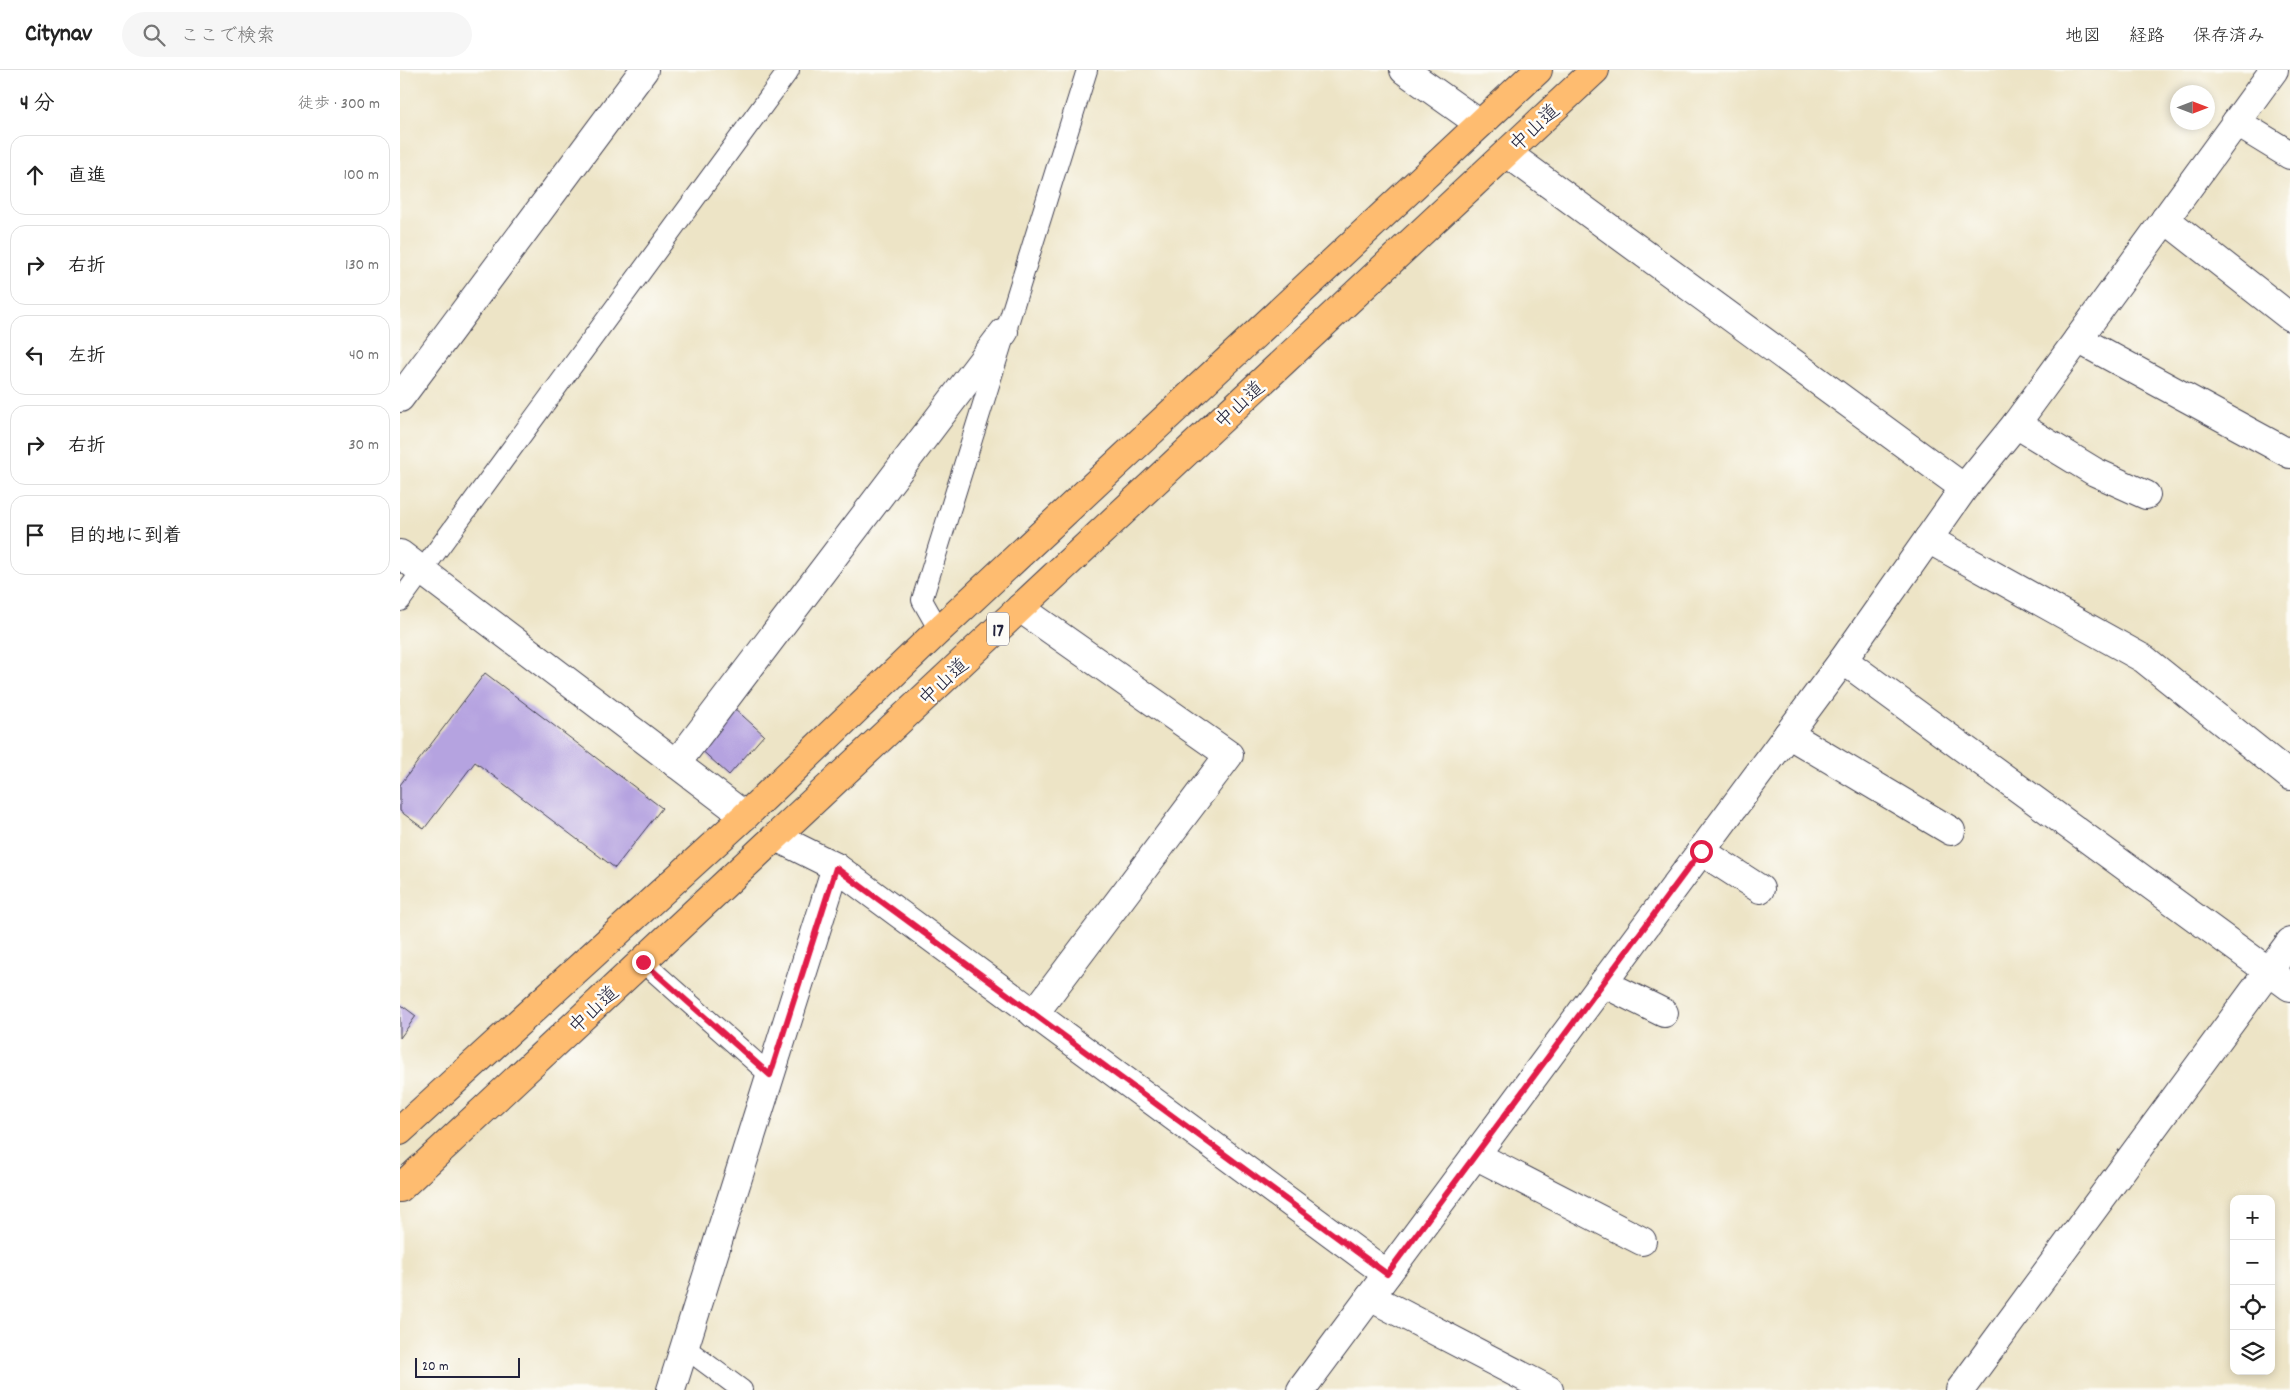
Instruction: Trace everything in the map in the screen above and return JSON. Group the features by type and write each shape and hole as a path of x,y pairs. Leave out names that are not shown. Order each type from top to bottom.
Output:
{"highway":[{"name":"中山道","path":"400,1131 745,816 939,630 1538,70"},
{"name":"中山道","path":"400,1188 1595,70"}],"street":[{"path":"400,398 644,70"},
{"path":"1404,70 1480,124"},
{"path":"1301,1390 1843,660 1964,488 2016,424 2274,70"},
{"path":"2236,122 2290,155"},
{"path":"1507,153 1964,488"},
{"path":"2165,219 2290,317"},
{"path":"676,764 1004,332"},
{"path":"2078,338 2290,454"},
{"path":"2016,424 2095,472 2146,495"},
{"path":"1928,539 2144,659 2290,776"},
{"path":"400,554 745,816"},
{"path":"1020,608 1229,755 1034,1014"},
{"path":"1843,660 2290,987"},
{"path":"1788,734 1951,831"},
{"path":"776,837 836,868 1387,1274"},
{"path":"1701,851 1760,889"},
{"path":"671,1390 836,868"},
{"path":"1960,1390 2290,942"},
{"path":"1604,982 1664,1013"},
{"path":"1475,1155 1642,1240"},
{"path":"1370,1297 1549,1390"}],"lane":[{"path":"400,601 789,70"},
{"path":"939,630 922,600 1087,70"},
{"path":"643,962 770,1075"},
{"path":"684,1348 742,1390"}],"building":[{"path":"485,673 662,808 615,868 475,762 424,829 400,811 400,785"},
{"path":"733,707 764,735 729,775 698,747"},
{"path":"400,1004 416,1016 400,1038"}],"route":[{"path":"643,962 770,1075 836,868 1387,1274 1701,851"}]}
